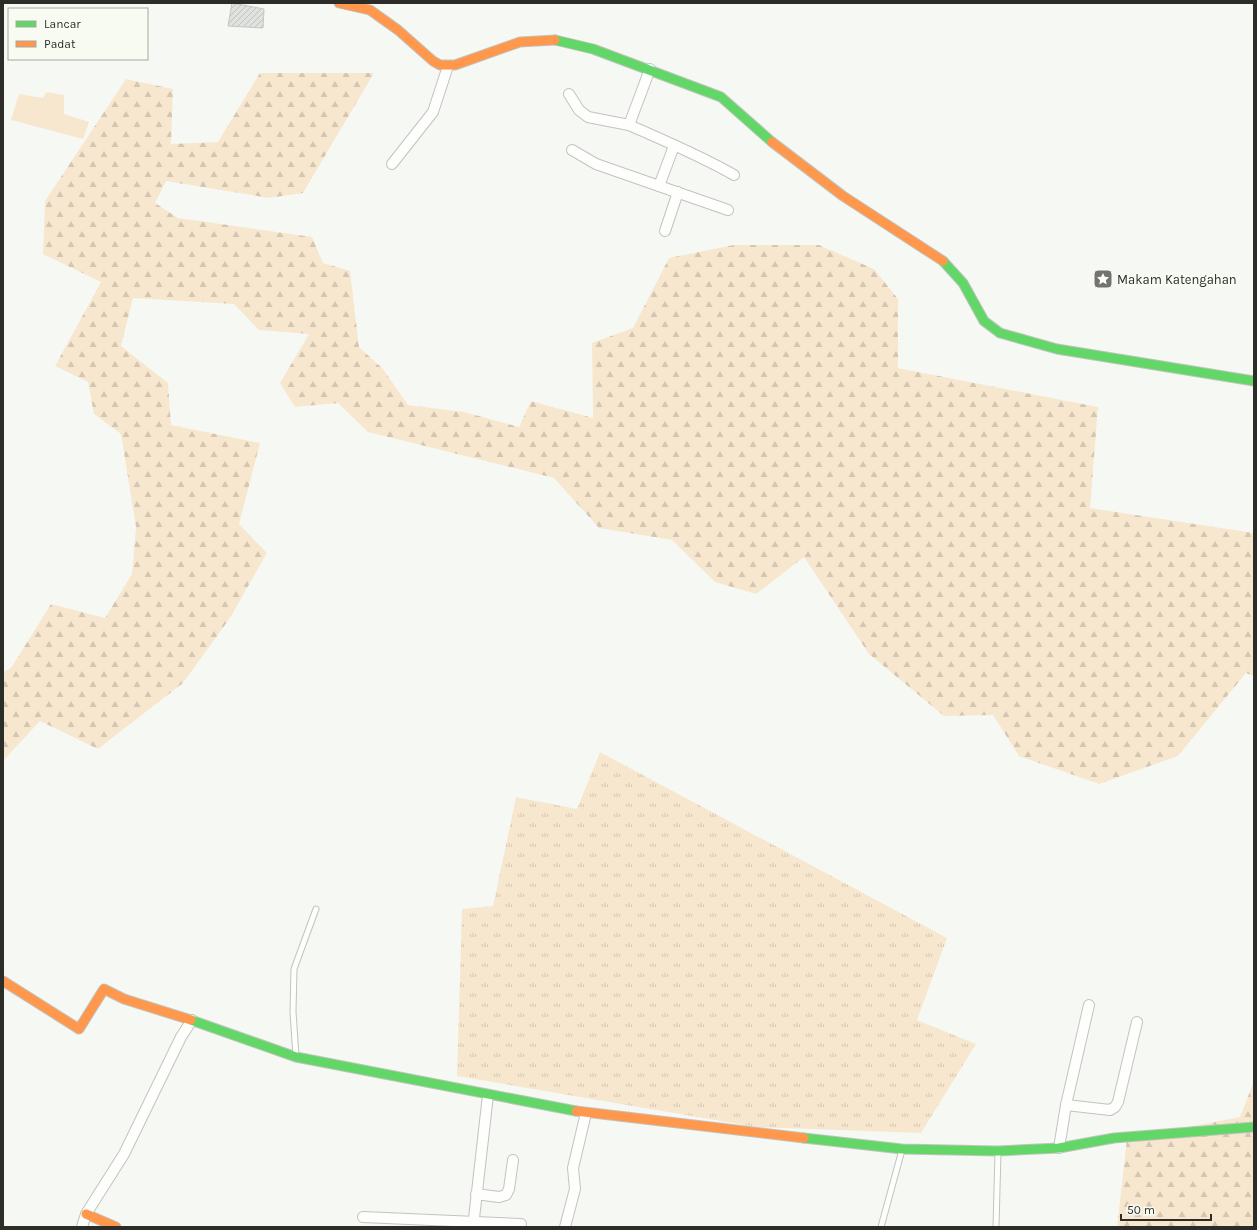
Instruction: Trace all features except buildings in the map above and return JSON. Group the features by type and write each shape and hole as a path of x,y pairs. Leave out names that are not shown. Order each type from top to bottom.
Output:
{"street":[{"path":"339,3 370,10 398,30 440,66 448,66 520,42 553,39 593,49 650,69 721,97 776,147 843,196 947,264 963,283 984,320 1000,334 1057,349 1254,382"},
{"path":"392,164 433,112 448,66"},
{"path":"630,125 650,69"},
{"path":"569,94 579,110 588,117 630,125 674,146 701,156 734,175"},
{"path":"659,186 674,146"},
{"path":"572,150 596,164 728,210"},
{"path":"665,231 678,192"},
{"path":"3,981 79,1029 104,988 124,999 192,1020 296,1057 488,1096 586,1113 902,1148 998,1151 1059,1148 1114,1138 1254,1127"},
{"path":"1059,1148 1066,1105 1089,1005"},
{"path":"82,1227 86,1214 124,1154 181,1037 192,1020"},
{"path":"1066,1105 1110,1110 1115,1107 1118,1102 1137,1022"},
{"path":"473,1224 488,1096"},
{"path":"565,1227 575,1190 573,1168 586,1113"},
{"path":"476,1194 499,1197 506,1195 509,1189 513,1160"},
{"path":"86,1214 116,1227"},
{"path":"363,1217 473,1224 521,1224"}],"lane":[{"path":"296,1057 292,1012 294,969 316,910"},
{"path":"881,1227 902,1148"},
{"path":"996,1227 998,1151"}],"green space":[{"path":"260,73 374,73 303,193 269,198 166,181 155,203 178,218 312,237 323,263 350,271 359,347 383,369 408,405 464,412 519,427 531,401 593,418 592,343 633,328 669,258 734,245 819,245 874,269 898,299 898,368 1098,407 1090,508 1254,533 1254,676 1246,673 1178,756 1099,784 1019,756 993,715 944,716 869,654 804,557 756,594 715,582 672,540 599,528 554,478 368,432 338,403 295,407 280,383 309,334 259,330 234,304 133,298 121,346 168,383 171,425 260,443 239,524 267,553 230,618 183,683 98,749 40,721 3,761 3,672 11,668 51,604 105,618 132,574 136,527 121,434 94,414 88,382 55,366 101,282 43,254 45,201 126,79 173,89 171,144 218,142"},
{"path":"46,92 64,95 64,114 89,122 83,139 11,120 19,94 43,98"},
{"path":"600,752 947,938 917,1020 976,1044 921,1133 756,1127 457,1076 462,909 493,906 516,797 577,809"},
{"path":"1254,1081 1254,1227 1117,1227 1127,1139 1240,1117"}],"traffic: fast":[{"path":"555,40 593,49 721,97 772,142"},
{"path":"943,261 963,283 984,321 1000,333 1057,349 1254,381"},
{"path":"191,1020 296,1057 576,1111"},
{"path":"804,1138 902,1149 998,1151 1059,1148 1114,1138 1254,1127"}],"traffic: slow":[{"path":"339,3 370,10 398,30 433,61 440,65 455,65 520,42 555,40"},
{"path":"772,142 843,196 943,261"},
{"path":"3,981 79,1029 104,989 124,999 191,1020"},
{"path":"576,1111 804,1138"},
{"path":"86,1214 116,1227"}],"place":[{"name":"Makam Katengahan","path":"1103,279"}]}
